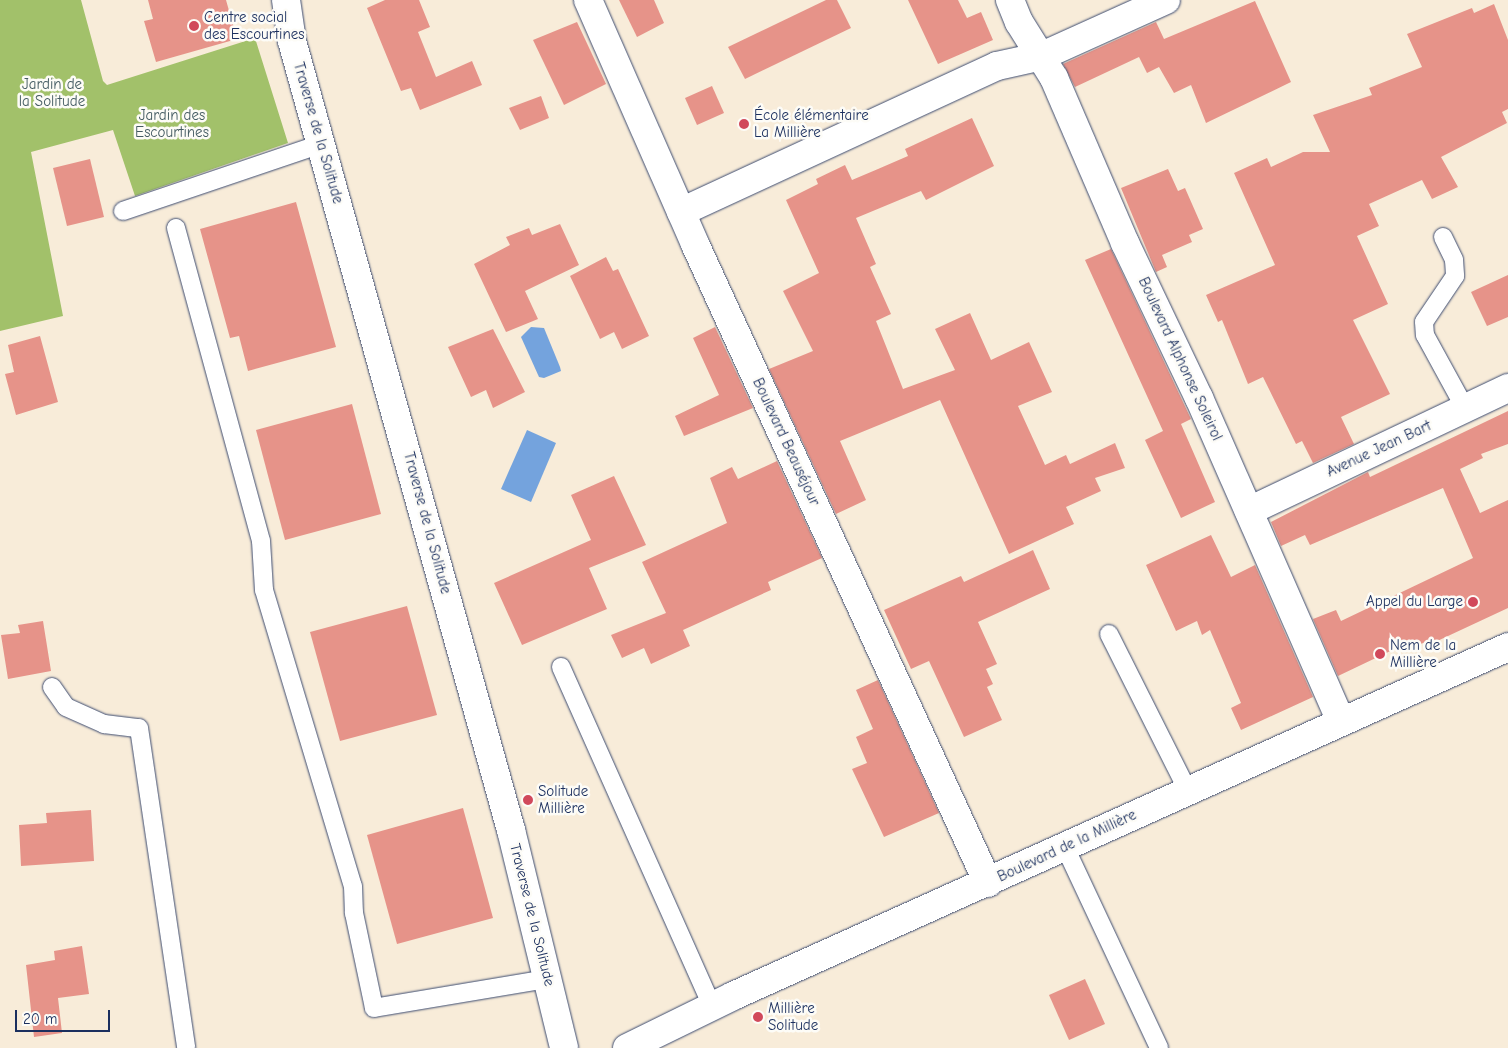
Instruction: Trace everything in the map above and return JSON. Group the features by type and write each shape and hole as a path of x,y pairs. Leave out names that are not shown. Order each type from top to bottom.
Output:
{"street":[{"name":"Traverse de la Solitude","path":"286,0 292,41 511,830 564,1048"},
{"name":"Boulevard Beauséjour","path":"588,0 681,212 988,883"},
{"name":"Boulevard Alphonse Soleirol","path":"1010,0 1019,22 1042,56 1249,511 1341,721"},
{"path":"681,212 997,66 1042,56 1166,0"},
{"name":"Avenue Jean Bart","path":"1249,511 1508,388"},
{"name":"Boulevard de la Millière","path":"627,1048 712,1006 1508,647"}],"lane":[{"path":"123,211 321,144"},
{"path":"176,228 261,541 264,590 353,886 354,913 374,1008 548,979"},
{"path":"1443,237 1454,260 1454,276 1424,322 1425,335 1465,408"},
{"path":"1109,634 1188,791"},
{"path":"562,667 712,1006"},
{"path":"52,687 66,707 104,724 139,728 186,1048"},
{"path":"1065,847 1159,1048"}],"green space":[{"path":"0,0 81,0 103,81 107,85 255,38 288,143 135,196 113,130 31,152 63,316 0,331"}],"water":[{"path":"531,327 544,328 561,371 544,378 539,377 521,337"},
{"path":"527,430 556,443 531,502 501,489"}],"building":[{"name":"Centre social des Escourtines","path":"148,0 226,0 237,39 156,62 144,21 153,19"},
{"path":"385,0 419,0 430,27 418,32 436,77 472,61 482,85 420,110 411,88 401,91 367,8"},
{"path":"619,0 654,0 664,23 637,37"},
{"path":"826,0 837,0 851,28 745,79 728,47"},
{"path":"908,0 958,0 967,18 981,12 993,40 938,64"},
{"path":"1255,1 1291,82 1206,123 1191,85 1174,93 1159,67 1147,73 1139,57 1075,87 1063,64 1156,22 1164,39"},
{"path":"1494,4 1508,40 1508,109 1502,112 1507,123 1441,157 1458,187 1432,199 1422,180 1369,204 1379,226 1357,236 1388,304 1353,320 1390,394 1341,417 1354,444 1313,463 1302,441 1296,444 1263,377 1248,384 1222,320 1218,322 1206,295 1275,265 1234,173 1267,158 1271,167 1303,152 1330,152 1313,115 1372,95 1369,88 1422,67 1407,34 1472,8 1474,13"},
{"path":"577,22 606,84 564,105 533,40"},
{"path":"712,86 724,113 697,125 685,98"},
{"path":"541,96 549,118 520,130 509,108"},
{"path":"972,118 994,166 926,200 921,191 856,218 876,264 870,267 891,314 876,321 903,389 955,370 935,329 970,313 991,360 1029,342 1052,392 1018,406 1045,465 1066,455 1070,464 1115,443 1125,468 1095,478 1101,491 1066,507 1074,524 1009,554 940,400 840,441 866,500 836,514 769,369 813,351 783,291 819,273 786,200 818,184 816,179 845,165 852,180 908,156 905,149"},
{"path":"90,159 104,217 67,226 53,168"},
{"path":"1168,169 1178,191 1185,188 1203,229 1189,235 1192,242 1162,255 1167,267 1156,272 1121,188"},
{"path":"296,202 336,347 248,371 239,336 230,338 200,229"},
{"path":"560,224 579,265 525,291 538,319 506,332 474,264 510,245 506,237 529,228 532,235"},
{"path":"1111,249 1191,419 1181,424 1215,502 1181,518 1145,440 1163,431 1085,260"},
{"path":"606,257 613,271 618,269 649,336 622,349 614,332 600,339 570,276"},
{"path":"1508,275 1508,317 1487,326 1471,292"},
{"path":"715,327 753,408 684,436 675,416 719,395 693,338"},
{"path":"493,329 525,392 493,408 486,390 471,397 448,347"},
{"path":"40,336 58,402 16,415 5,374 14,372 8,345"},
{"path":"352,404 381,514 285,540 256,430"},
{"path":"1508,411 1508,444 1481,454 1483,458 1460,469 1480,513 1508,500 1508,608 1433,643 1431,640 1405,650 1403,645 1338,676 1313,619 1336,610 1341,621 1473,558 1443,488 1310,545 1305,535 1281,546 1271,522 1368,472 1370,477"},
{"path":"777,461 822,558 768,582 771,590 683,630 690,646 651,664 644,648 622,658 611,635 666,613 642,562 727,523 710,478 732,467 738,479"},
{"path":"614,476 646,545 589,568 607,609 522,645 494,583 591,540 571,495"},
{"path":"1211,535 1231,577 1255,565 1313,697 1241,730 1231,708 1241,703 1210,630 1202,635 1197,621 1176,631 1146,565"},
{"path":"1033,550 1050,589 978,622 997,664 986,669 993,684 987,687 1002,720 964,737 929,661 911,669 884,610 961,576 964,582"},
{"path":"407,606 437,715 340,741 310,632"},
{"path":"43,621 51,671 8,679 1,635 20,633 18,625"},
{"path":"878,680 939,813 884,837 852,769 867,763 856,737 873,729 856,690"},
{"path":"463,808 493,918 397,944 367,835"},
{"path":"91,810 94,861 21,866 19,825 47,823 46,813"},
{"path":"82,946 89,994 58,998 62,1033 34,1037 26,965 55,960 54,951"},
{"path":"1085,979 1105,1024 1069,1040 1049,995"}],"place":[{"name":"Centre social des Escourtines","path":"194,26"},
{"name":"École élémentaire La Millière","path":"744,124"},
{"name":"Appel du Large","path":"1473,602"},
{"name":"Nem de la Millière","path":"1380,654"},
{"name":"Solitude Millière","path":"528,800"},
{"name":"Millière Solitude","path":"758,1017"}],"park label":[{"name":"Jardin de la Solitude","path":"52,92"},
{"name":"Jardin des Escourtines","path":"172,124"}]}
